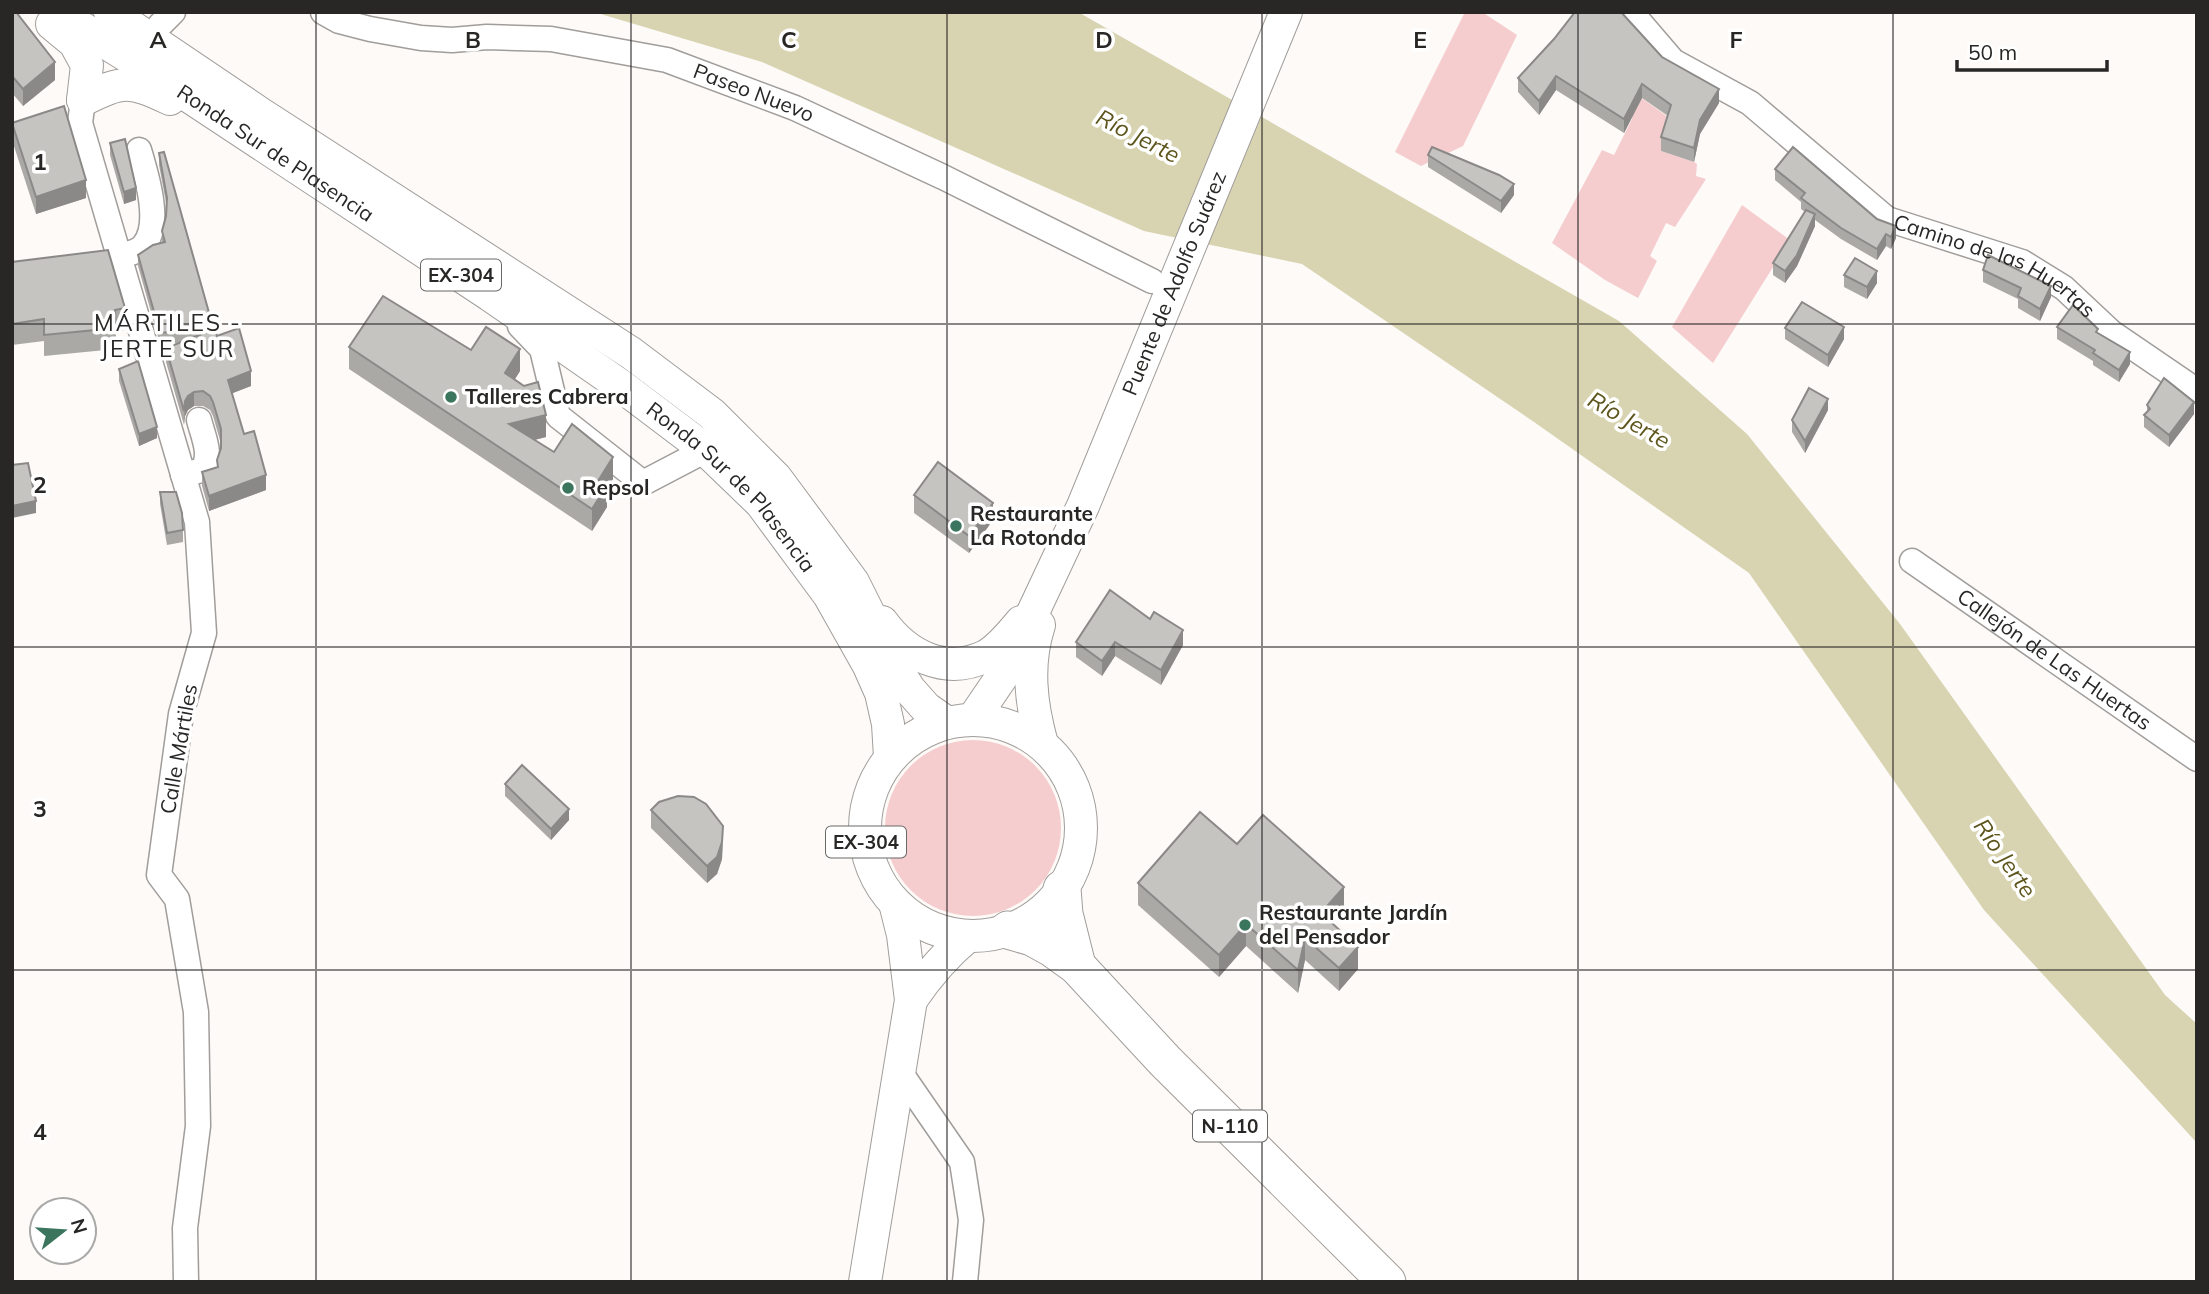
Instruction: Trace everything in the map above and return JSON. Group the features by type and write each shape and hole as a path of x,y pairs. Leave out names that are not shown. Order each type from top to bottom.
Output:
{"highway":[{"name":"N-110","path":"1062,889 1064,914 1077,966"},
{"name":"N-110","path":"1008,930 1032,937 1077,966 1165,1061 1387,1282"}],"main road":[{"path":"37,12 75,43 87,65 83,100"},
{"name":"Ronda Sur de Plasencia","path":"56,12 134,60 490,295 624,388 706,450 761,503 829,595 881,693 888,724 890,757"},
{"name":"Ronda Sur de Plasencia","path":"110,12 261,114 631,353 712,414 776,478 853,582 897,670 926,708 960,721 1010,726 1042,744 1063,768 1077,797 1081,829 1076,861 1062,889 1038,914 1008,930 988,935 968,936 936,930 914,919 895,903 881,885 871,865 866,842 865,820 873,787 890,757 916,735 960,721"},
{"name":"Puente de Adolfo Suárez","path":"1061,554 1286,12"},
{"path":"83,100 111,86 140,85 247,134"},
{"path":"960,721 1004,672 1061,554"},
{"path":"1042,744 1033,711 1031,680 1034,640 1061,554"},
{"path":"853,582 893,637 916,655 932,661 966,662 986,655 1008,636 1039,599"},
{"path":"865,1282 911,1000 903,935 895,903"},
{"path":"911,1000 946,954 968,936"}],"street":[{"name":"Paseo Nuevo","path":"323,12 349,24 421,38 551,39 667,60 795,108 943,177 1152,281"},
{"name":"Camino de las Huertas","path":"1631,12 1673,61 1750,103 1886,219 2022,262 2064,288 2112,333 2197,391"},
{"name":"Calle Mártiles","path":"83,100 80,124 83,137 91,141 101,153 118,210 111,232 197,522 204,633 180,714 159,876 177,899 196,1012 198,1126 185,1228 186,1282"},
{"path":"119,257 145,245 149,234 152,197 139,150"},
{"path":"490,295 542,349 558,416 643,483 706,450"},
{"path":"183,475 202,470 207,461 199,420"},
{"name":"Callejón de Las Huertas","path":"1912,561 2197,759"},
{"path":"900,1072 962,1162 971,1220 965,1282"}],"shaded area":[{"path":"1465,12 1482,12 1517,35 1463,146 1421,166 1395,152"},
{"path":"1633,92 1671,119 1661,151 1694,162 1697,164 1696,176 1706,179 1675,227 1666,223 1650,256 1657,261 1638,298 1605,280 1552,243 1602,150 1614,155 1632,119"},
{"path":"1742,205 1790,240 1713,363 1672,327"},
{"path":"973,740 1007,747 1035,766 1054,794 1061,828 1054,862 1035,890 1007,909 973,916 939,909 911,890 892,862 885,828 892,794 911,766 939,747"}],"water":[{"name":"Río Jerte","path":"594,12 1078,12 1619,321 1747,434 1900,624 2165,995 2197,1024 2197,1143 1984,910 1749,573 1302,264 1144,231 762,62"}],"building":[{"path":"12,12 16,12 55,62 23,89 12,76"},
{"path":"1575,12 1621,12 1662,57 1719,89 1700,120 1694,148 1661,137 1671,105 1642,84 1624,119 1556,76 1539,101 1518,78"},
{"path":"64,106 86,180 36,197 12,123"},
{"path":"125,139 136,188 124,192 110,143"},
{"path":"1432,147 1514,184 1501,201 1428,155"},
{"path":"1793,147 1877,219 1896,226 1891,237 1886,234 1877,249 1841,228 1801,198 1805,193 1775,169"},
{"path":"164,152 213,327 160,333 138,255 153,245 165,242 162,231 167,198 159,153"},
{"path":"1806,210 1815,214 1797,255 1785,271 1773,263"},
{"path":"108,250 125,308 115,310 116,328 44,335 44,319 12,324 12,262"},
{"path":"1988,255 2051,286 2040,309 2018,296 2021,288 1983,270"},
{"path":"1855,258 1877,271 1867,287 1844,275"},
{"path":"383,296 471,350 486,327 520,349 505,373 524,386 538,382 546,415 509,424 554,452 572,424 613,457 598,481 607,485 592,509 349,347"},
{"path":"1802,302 1844,327 1828,355 1785,328"},
{"path":"2073,305 2098,329 2096,332 2130,352 2119,370 2093,353 2095,350 2057,327"},
{"path":"239,328 251,371 228,380 244,434 254,431 266,475 209,496 202,472 218,467 221,429 213,402 203,391 188,396 184,411 166,348 215,329 217,336"},
{"path":"138,361 157,427 139,434 119,369"},
{"path":"2164,378 2194,402 2169,435 2144,415 2150,409 2147,405"},
{"path":"1809,388 1828,399 1805,441 1792,420"},
{"path":"938,462 993,503 969,536 914,495"},
{"path":"28,463 36,501 12,506 12,465"},
{"path":"160,492 176,492 183,530 167,533"},
{"path":"1110,590 1150,619 1154,612 1183,630 1161,670 1115,642 1102,661 1076,642"},
{"path":"522,765 569,809 551,829 505,784"},
{"path":"678,796 694,797 706,804 723,826 717,857 707,866 651,810 659,802"},
{"name":"Restaurante Jardín del Pensador","path":"1200,812 1237,844 1263,815 1344,887 1321,913 1358,947 1339,968 1305,938 1298,970 1246,924 1219,955 1138,883"}],"place":[{"name":"Talleres Cabrera","path":"451,397"},
{"name":"Repsol","path":"568,488"},
{"name":"Restaurante La Rotonda","path":"956,526"},
{"name":"Restaurante Jardín del Pensador","path":"1245,925"}],"district":[{"name":"MÁRTILES - JERTE SUR","path":"168,336"}]}
